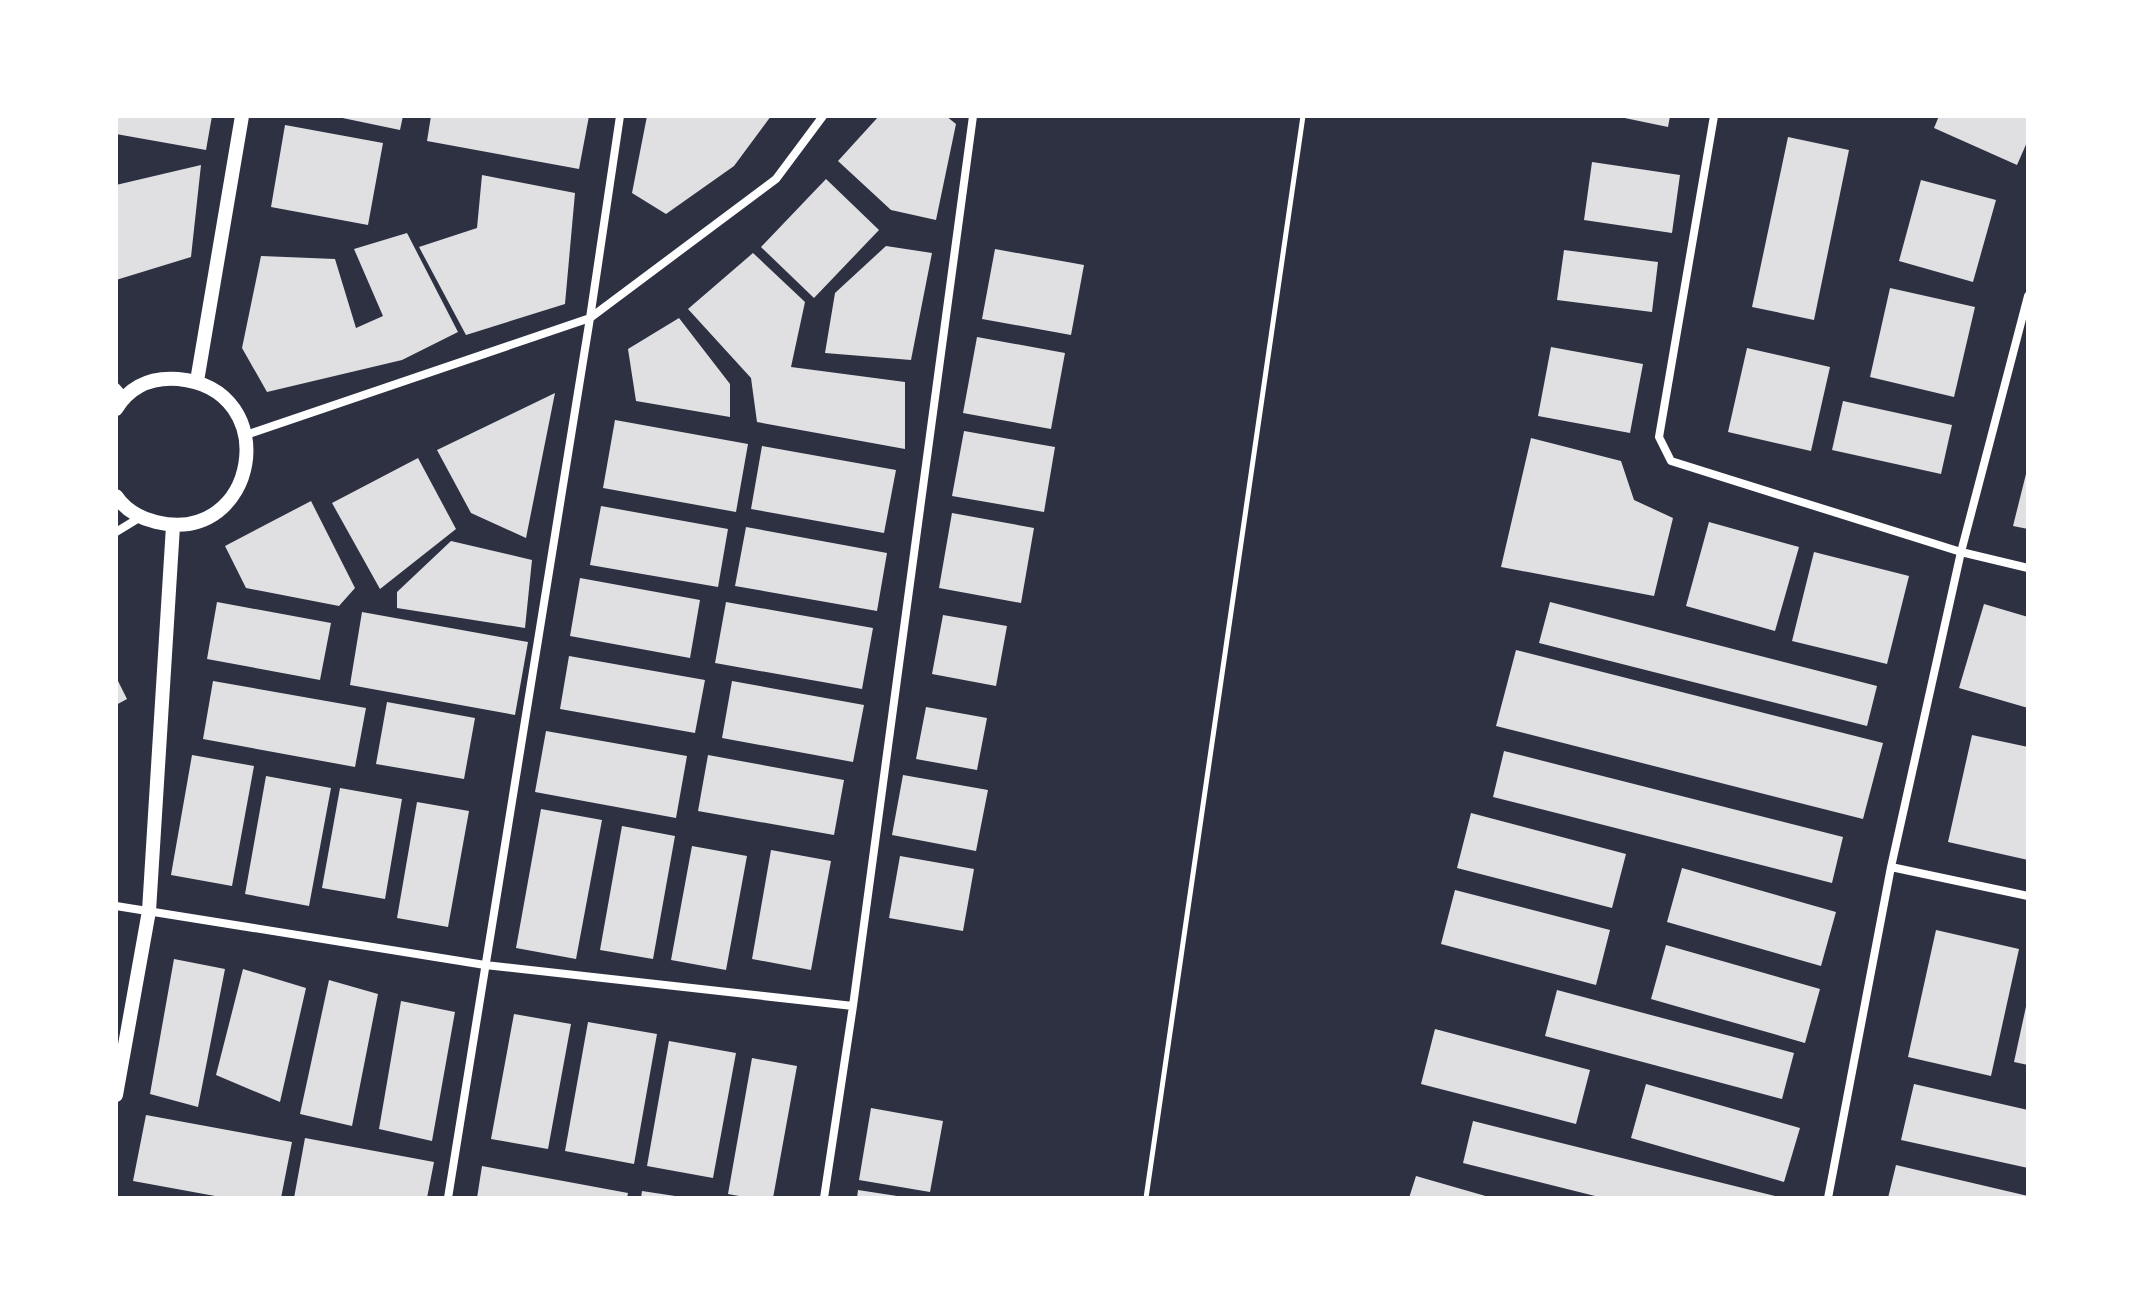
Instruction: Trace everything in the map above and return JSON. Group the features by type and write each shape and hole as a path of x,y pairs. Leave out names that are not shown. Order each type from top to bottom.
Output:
{"street":[{"path":"197,381 242,116"},
{"path":"448,1198 620,116"},
{"path":"246,435 590,318 776,179 823,116"},
{"path":"824,1198 853,1006 973,116"},
{"path":"1714,116 1659,437 1671,461 1961,552 2028,568"},
{"path":"1828,1198 1891,867 1961,552 2028,296"},
{"path":"116,496 139,518 173,526 195,523 215,514 232,499 243,479 248,457 246,435 236,411 219,393 197,381 167,378 144,383 119,397"},
{"path":"116,532 139,518"},
{"path":"116,1095 149,911 173,526"},
{"path":"1891,867 2028,896"},
{"path":"116,906 485,965 853,1006"}],"path":[{"path":"1146,1198 1303,116"}],"building":[{"path":"116,116 212,116 206,150 116,134"},
{"path":"333,116 403,116 400,130"},
{"path":"431,116 589,116 579,169 427,141"},
{"path":"647,116 771,116 734,166 666,214 632,193"},
{"path":"879,116 946,116 956,124 936,220 891,210 838,161"},
{"path":"1615,116 1670,116 1668,127"},
{"path":"1939,116 2028,116 2028,140 2017,165 1934,128"},
{"path":"285,125 383,143 368,225 271,207"},
{"path":"1788,137 1849,150 1814,320 1752,307"},
{"path":"1592,162 1680,175 1672,233 1584,220"},
{"path":"201,165 191,257 116,280 116,185"},
{"path":"482,175 575,193 565,304 466,335 419,247 477,228"},
{"path":"826,179 879,230 814,298 761,247"},
{"path":"1921,180 1996,200 1973,282 1899,261"},
{"path":"407,233 458,332 402,360 267,392 242,348 261,256 335,259 356,328 383,316 354,249"},
{"path":"886,246 932,253 911,360 825,353 835,293"},
{"path":"995,249 1084,265 1071,335 982,319"},
{"path":"1564,250 1658,262 1652,312 1557,300"},
{"path":"753,253 805,302 791,367 905,382 905,449 757,422 751,378 688,309"},
{"path":"1890,288 1975,307 1954,397 1870,377"},
{"path":"679,318 730,384 730,417 636,401 628,349"},
{"path":"977,337 1065,353 1051,429 963,413"},
{"path":"1551,347 1643,364 1630,433 1538,416"},
{"path":"1747,348 1830,367 1811,451 1728,432"},
{"path":"555,393 526,538 471,513 437,450"},
{"path":"1843,401 1952,425 1941,474 1832,450"},
{"path":"615,420 748,444 736,512 603,488"},
{"path":"964,431 1055,447 1044,512 952,496"},
{"path":"1531,438 1621,461 1634,500 1673,518 1654,596 1501,567"},
{"path":"762,446 896,470 884,533 751,509"},
{"path":"418,458 456,529 380,589 332,503"},
{"path":"2028,470 2028,529 2013,526"},
{"path":"311,501 355,588 339,606 246,588 225,546"},
{"path":"601,506 728,529 718,587 590,565"},
{"path":"952,513 1034,528 1021,603 939,588"},
{"path":"1709,522 1799,547 1775,631 1686,606"},
{"path":"746,527 887,553 877,611 735,586"},
{"path":"451,541 532,560 525,628 397,608 397,592"},
{"path":"1814,552 1909,576 1887,664 1792,641"},
{"path":"580,578 700,600 690,658 570,636"},
{"path":"217,602 331,623 320,680 207,659"},
{"path":"726,602 873,628 862,689 715,663"},
{"path":"1550,602 1877,686 1867,726 1539,643"},
{"path":"1984,604 2028,617 2028,708 1959,688"},
{"path":"362,612 528,642 515,715 350,685"},
{"path":"943,615 1007,626 996,686 932,674"},
{"path":"1516,650 1883,743 1863,819 1496,726"},
{"path":"569,656 705,680 695,733 560,709"},
{"path":"116,677 127,699 116,705"},
{"path":"213,681 366,708 355,767 203,739"},
{"path":"732,681 864,705 853,762 722,738"},
{"path":"387,702 475,718 464,779 376,764"},
{"path":"926,707 987,718 977,770 916,759"},
{"path":"546,731 687,756 676,818 535,792"},
{"path":"1972,735 2028,747 2028,860 1948,842"},
{"path":"1504,751 1843,837 1832,883 1493,797"},
{"path":"192,755 254,766 232,886 171,875"},
{"path":"708,755 844,780 834,835 698,811"},
{"path":"903,775 988,790 976,851 892,835"},
{"path":"266,776 331,788 309,906 245,894"},
{"path":"340,788 402,799 385,899 322,888"},
{"path":"417,802 469,811 448,927 397,918"},
{"path":"541,809 602,820 576,959 516,948"},
{"path":"1471,813 1626,854 1612,908 1457,868"},
{"path":"622,826 675,836 653,959 600,950"},
{"path":"692,846 747,856 726,970 671,960"},
{"path":"771,850 831,861 811,970 752,959"},
{"path":"900,856 974,869 963,931 889,918"},
{"path":"1682,868 1836,912 1821,966 1667,922"},
{"path":"1455,890 1610,930 1596,985 1441,944"},
{"path":"1936,930 2019,949 1991,1076 1908,1057"},
{"path":"1666,945 1820,989 1805,1043 1651,999"},
{"path":"174,959 225,969 198,1107 150,1094"},
{"path":"243,969 306,988 280,1102 216,1075"},
{"path":"329,980 378,994 352,1126 300,1114"},
{"path":"1557,990 1794,1053 1782,1099 1545,1036"},
{"path":"401,1001 455,1012 432,1141 379,1129"},
{"path":"2028,1003 2028,1065 2014,1062"},
{"path":"514,1014 571,1024 548,1149 491,1139"},
{"path":"588,1022 657,1034 634,1164 565,1151"},
{"path":"1435,1029 1590,1070 1576,1124 1421,1084"},
{"path":"669,1041 736,1053 713,1178 647,1166"},
{"path":"752,1058 797,1066 773,1198 728,1194"},
{"path":"1646,1084 1800,1128 1784,1182 1631,1138"},
{"path":"1914,1084 2028,1110 2028,1168 1901,1140"},
{"path":"871,1108 943,1121 930,1192 859,1180"},
{"path":"146,1115 292,1142 281,1198 226,1198 133,1181"},
{"path":"1473,1121 1779,1198 1603,1198 1463,1163"},
{"path":"305,1138 434,1162 427,1198 294,1198"},
{"path":"1896,1165 2028,1196 2028,1198 1888,1198"},
{"path":"482,1166 628,1193 627,1198 477,1198"},
{"path":"1416,1176 1489,1197 1489,1198 1409,1198"},
{"path":"858,1190 897,1196 857,1198"},
{"path":"642,1191 675,1196 675,1198 641,1198"}]}
